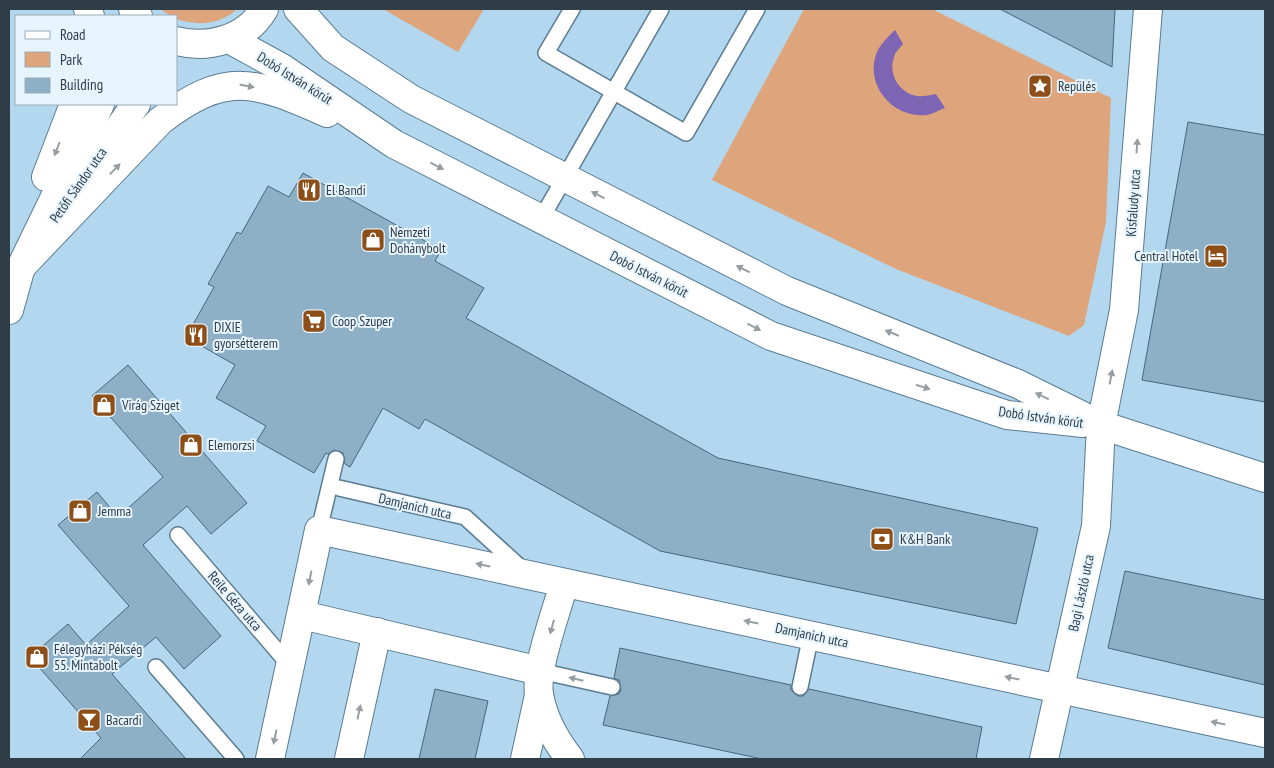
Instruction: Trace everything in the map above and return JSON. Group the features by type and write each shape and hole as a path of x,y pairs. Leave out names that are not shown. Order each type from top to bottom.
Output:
{"street":[{"path":"181,48 230,39 247,28 264,9"},
{"name":"Dobó István körút","path":"298,9 333,48 411,99 787,291 1018,384 1102,425 1265,478"},
{"name":"Kisfaludy utca","path":"1102,425 1124,310 1148,9"},
{"name":"Dobó István körút","path":"230,39 282,68 394,144 771,336 1007,415 1102,425"},
{"path":"21,267 160,120 187,101 204,92 241,84 291,98 394,144"},
{"path":"21,267 42,186 74,105"},
{"name":"Petőfi Sándor utca","path":"9,310 21,267 100,105"},
{"name":"Petőfi Sándor utca","path":"21,267 135,105"},
{"name":"Bagi László utca","path":"1044,759 1096,526 1102,425"},
{"path":"270,759 319,530"},
{"name":"Damjanich utca","path":"319,530 1265,733"},
{"path":"525,759 540,682 564,583"},
{"path":"302,615 377,632 540,682"},
{"path":"349,759 377,632"},
{"path":"540,682 548,724 559,745 570,759"}],"lane":[{"path":"572,9 546,53 686,133 756,9"},
{"path":"541,219 661,9"},
{"path":"319,530 336,459"},
{"name":"Damjanich utca","path":"339,488 465,517 529,575"},
{"name":"Reile Géza utca","path":"178,535 290,667"},
{"path":"800,687 810,635"},
{"path":"156,667 236,759"},
{"path":"540,682 612,687"}],"green space":[{"path":"160,9 237,9 223,18 208,23 192,23 178,20 178,15 169,15"},
{"path":"383,9 484,9 458,52"},
{"path":"804,9 932,9 1111,98 1106,222 1084,325 1069,336 896,269 712,180"}],"shaded area":[{"path":"895,30 903,44 895,53 893,63 896,82 905,91 917,96 936,94 945,108 932,114 916,115 895,107 886,100 880,91 875,81 875,58 880,46"}],"building":[{"path":"1000,9 1115,9 1112,67"},
{"path":"1188,122 1265,135 1265,402 1142,380"},
{"path":"303,173 441,250 435,261 484,288 466,318 718,458 1038,528 1016,624 660,551 425,419 419,429 383,408 350,467 345,464 343,453 334,450 328,454 326,453 314,473 257,441 266,426 216,398 235,365 186,337 214,287 208,284 237,232 241,234 268,186 289,197"},
{"path":"128,365 247,503 211,534 187,506 143,545 221,636 184,669 156,637 112,674 186,759 80,759 101,738 30,657 68,624 86,645 129,606 58,525 97,492 118,517 163,477 92,396"},
{"path":"1125,571 1265,600 1265,685 1108,648"},
{"path":"620,648 791,685 791,690 798,696 803,696 809,689 982,727 976,759 762,759 603,725 610,696 619,694 621,689 619,680 614,678"},
{"path":"435,689 488,701 475,759 419,759"}],"place":[{"name":"Repülés","path":"1040,86"},
{"name":"El Bandi","path":"309,190"},
{"name":"Nemzeti Dohánybolt","path":"373,240"},
{"name":"Central Hotel","path":"1216,256"},
{"name":"Coop Szuper","path":"314,321"},
{"name":"DIXIE gyorsétterem","path":"196,335"},
{"name":"Virág Sziget","path":"104,405"},
{"name":"Elemorzsi","path":"191,445"},
{"name":"Jemma","path":"80,511"},
{"name":"K&H Bank","path":"882,539"},
{"name":"Félegyházi Pékség 55. Mintabolt","path":"37,657"},
{"name":"Bacardi","path":"89,720"}]}
